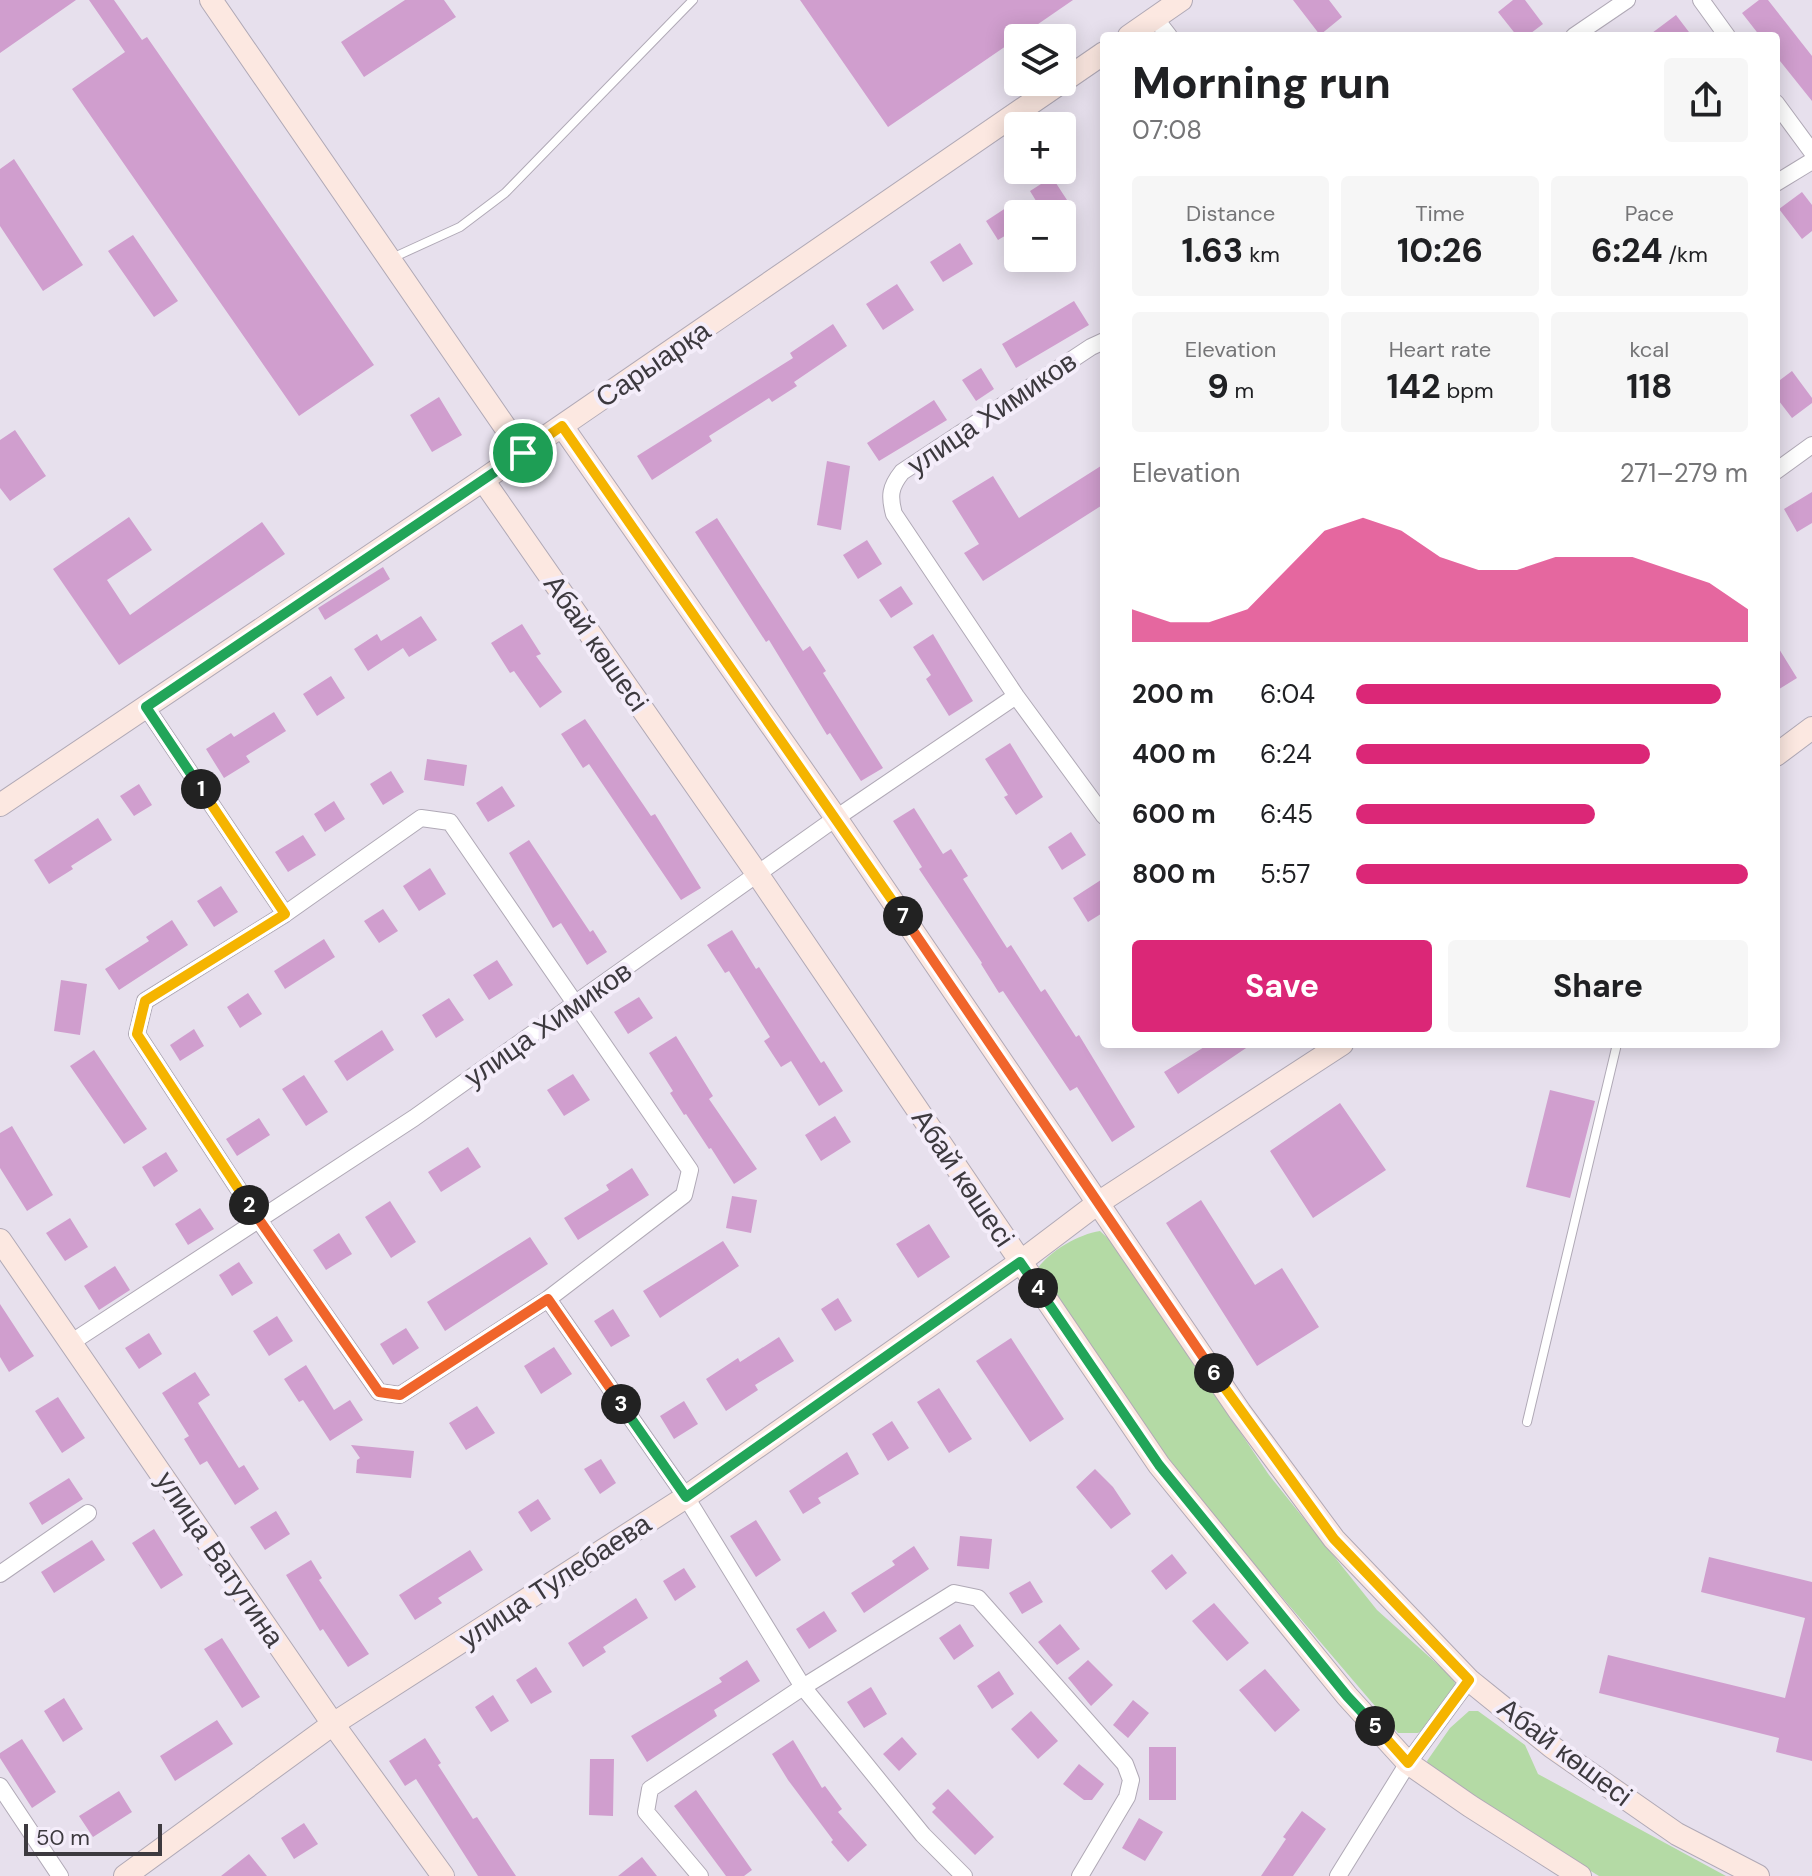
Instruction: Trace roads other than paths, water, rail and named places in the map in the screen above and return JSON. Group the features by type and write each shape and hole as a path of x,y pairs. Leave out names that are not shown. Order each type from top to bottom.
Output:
{"street":[{"path":"211,0 523,453"},
{"path":"1162,27 1181,0"},
{"path":"1580,32 1627,0"},
{"path":"1701,0 1724,32"},
{"name":"Сарыарқа","path":"0,805 523,453 1100,56"},
{"path":"1780,108 1812,152"},
{"path":"1780,181 1812,161"},
{"name":"улица Химиков","path":"1100,343 902,472 893,484 889,498 894,514 1016,696 1100,811"},
{"name":"Абай көшесі","path":"562,426 836,818 1240,1412 1334,1539 1469,1680 1552,1747 1677,1834 1758,1876"},
{"path":"1780,468 1812,445"},
{"name":"Абай көшесі","path":"483,480 758,875 1159,1465 1347,1696 1408,1763 1580,1876"},
{"name":"улица Химиков","path":"72,1342 414,1118 836,818 1016,696"},
{"path":"146,707 285,914"},
{"path":"1780,752 1812,728"},
{"path":"421,818 450,822 575,1005 690,1170 684,1195 548,1299 400,1395 379,1392 258,1219 137,1034 145,1001 285,914 421,818"},
{"name":"улица Тулебаева","path":"125,1876 333,1724 686,1497 1020,1262 1098,1203 1336,1048"},
{"name":"улица Ватутина","path":"0,1240 333,1724 443,1876"},
{"path":"548,1299 686,1497 803,1687 923,1835 964,1876"},
{"path":"0,1574 88,1513"},
{"path":"700,1876 646,1812 650,1789 803,1687 954,1593 978,1598 1125,1764 1131,1780 1127,1797 1080,1876"},
{"path":"1338,1876 1408,1763 1469,1680"},
{"path":"0,1786 60,1876"}],"lane":[{"path":"390,260 460,227 505,193 693,0"},
{"path":"1527,1422 1616,1048"}]}
